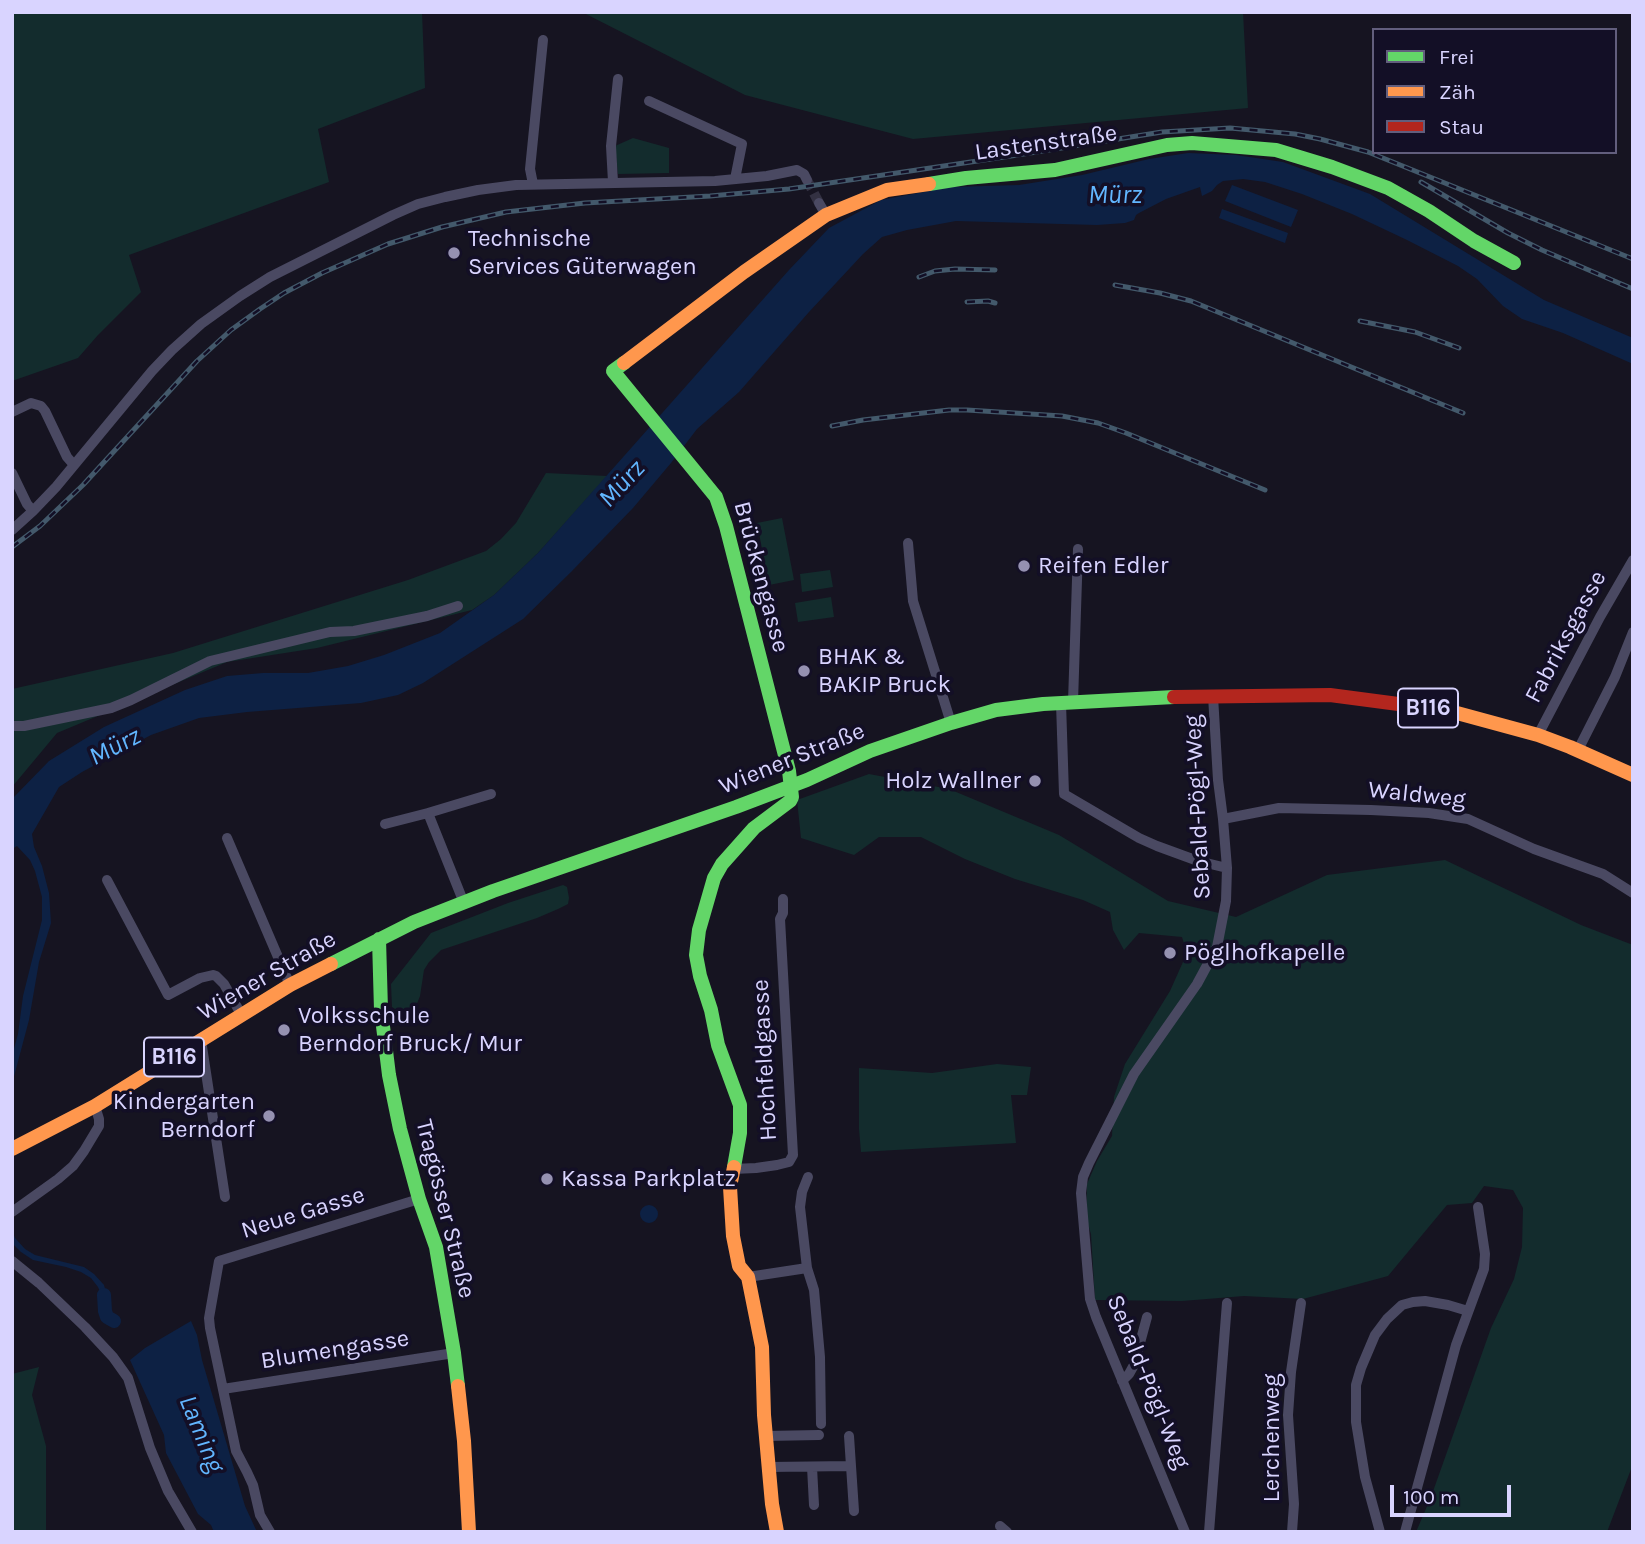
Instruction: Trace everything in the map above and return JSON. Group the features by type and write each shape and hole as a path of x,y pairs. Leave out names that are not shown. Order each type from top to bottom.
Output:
{"main road":[{"name":"Lastenstraße","path":"613,371 823,209 850,204 887,190 966,178 1055,170 1167,145 1192,143 1276,150 1332,167 1388,188 1514,263"},
{"name":"Brückengasse","path":"613,371 716,498 726,526 791,786"},
{"name":"Wiener Straße","path":"12,1149 95,1106 290,985 414,922 492,891 791,786 870,751 996,710 1067,703 1213,696 1330,695 1457,713 1538,735 1633,775"},
{"name":"Hochfeldgasse","path":"777,1532 766,1436 762,1347 748,1277 739,1266 733,1236 730,1187 740,1133 740,1105 719,1045 696,955 699,930 714,878 722,864 765,818 790,801 791,786"},
{"name":"Tragösser Straße","path":"379,939 381,1010 386,1059 400,1129 419,1199 436,1247 454,1353 464,1441 469,1532"}],"street":[{"path":"533,184 530,169 543,40"},
{"path":"613,182 611,146 618,79"},
{"path":"649,101 742,144 735,179"},
{"path":"12,530 74,465 172,350 201,324 249,289 365,228 418,204 478,190 533,184 735,179 797,170 804,174 807,180"},
{"path":"12,412 31,403 41,406 67,457 74,465"},
{"path":"12,473 33,511"},
{"path":"908,543 913,601 951,723"},
{"path":"1078,549 1067,703 1064,794 1157,846 1227,869"},
{"name":"Fabriksgasse","path":"1538,735 1600,617 1633,561"},
{"path":"12,726 24,726 111,708 210,661 330,632 354,631 427,617 458,606"},
{"path":"1578,750 1615,677 1633,632"},
{"name":"Sebald-Pögl-Weg","path":"1185,1532 1090,1298 1081,1193 1083,1177 1134,1074 1197,984 1217,947 1226,901 1227,869 1217,780 1213,696"},
{"path":"385,824 491,794"},
{"name":"Waldweg","path":"1223,819 1279,808 1429,813 1468,819 1534,849 1603,874 1633,893"},
{"path":"428,813 464,903"},
{"path":"227,838 290,985"},
{"path":"107,880 168,995 200,978 213,975 224,984 241,1014"},
{"name":"Hochfeldgasse","path":"733,1169 789,1162 793,1155 780,919 783,900"},
{"path":"201,1040 225,1197"},
{"path":"15,1210 65,1172 85,1151 99,1126 95,1106"},
{"path":"808,1177 800,1207 807,1268 814,1290 819,1343 821,1424"},
{"name":"Neue Gasse","path":"222,1389 209,1318 219,1261 419,1199"},
{"path":"1405,1532 1446,1380 1484,1269 1486,1254 1478,1207"},
{"path":"12,1261 85,1327 128,1378 159,1470 192,1532"},
{"path":"748,1277 807,1268"},
{"path":"1380,1532 1365,1477 1356,1422 1356,1385 1361,1368 1375,1335 1402,1305 1425,1301 1468,1311"},
{"path":"1209,1532 1227,1303"},
{"name":"Lerchenweg","path":"1292,1532 1294,1504 1288,1415 1301,1303"},
{"path":"1122,1381 1134,1365 1147,1317"},
{"name":"Blumengasse","path":"222,1389 454,1353"},
{"path":"222,1389 236,1451 253,1485 260,1515 270,1532"},
{"path":"766,1436 819,1435"},
{"path":"849,1436 854,1511"},
{"path":"769,1467 851,1466"},
{"path":"812,1467 814,1505"}],"green space":[{"path":"12,12 422,12 425,88 318,129 329,182 129,255 141,292 78,358 12,381"},
{"path":"582,12 1243,12 1248,108 913,139 745,95"},
{"path":"633,138 669,148 669,173 618,174 615,146"},
{"path":"546,473 607,476 538,553 494,595 472,610 317,648 227,662 57,733 12,787 12,689 173,653 408,580 486,551 516,523"},
{"path":"782,518 794,580 769,585 757,523"},
{"path":"830,570 833,587 802,592 800,574"},
{"path":"831,597 834,617 798,622 795,603"},
{"path":"869,774 949,789 1059,835 1168,901 1236,917 1327,875 1445,860 1581,925 1633,945 1633,1464 1607,1532 1416,1532 1491,1328 1514,1279 1522,1247 1523,1208 1513,1190 1484,1186 1472,1203 1447,1205 1388,1276 1303,1299 1244,1296 1182,1301 1095,1300 1091,1234 1086,1218 1087,1184 1112,1136 1114,1097 1125,1064 1170,991 1187,953 1182,937 1139,933 1124,950 1113,930 1110,912 1083,900 1015,879 965,859 921,837 879,837 854,855 801,838 797,800"},
{"path":"563,885 567,887 568,904 537,918 441,950 424,970 416,1006 406,1011 398,1011 392,1007 391,984 431,933"},
{"path":"997,1064 1031,1067 1027,1095 1011,1095 1016,1143 861,1152 859,1068 932,1073"},
{"path":"39,1367 32,1395 46,1446 46,1532 12,1532 12,1374"}],"water":[{"name":"Mürz","path":"1188,153 1236,155 1283,162 1370,194 1544,300 1633,338 1633,364 1563,333 1522,319 1503,306 1477,279 1458,266 1407,240 1352,214 1265,182 1243,179 1223,181 1202,196 1200,187 1166,199 1125,223 1097,225 956,221 882,237 809,312 739,392 697,429 633,508 523,619 423,683 398,695 361,703 199,718 151,735 59,787 32,834 49,893 51,923 39,962 29,1020 12,1084 12,1056 23,996 42,920 42,897 30,860 17,846 12,849 12,799 49,761 104,727 185,690 227,676 308,673 348,666 440,633 494,595 538,553 829,228 881,200 950,187 1019,185"},
{"path":"1232,185 1298,210 1291,227 1225,201"},
{"path":"1222,209 1288,233 1285,243 1219,218"},
{"path":"649,1205 655,1208 658,1214 655,1220 649,1223 643,1220 640,1214 643,1208"},
{"path":"12,1230 25,1249 35,1255 84,1267 94,1274 104,1285 108,1312 102,1312 101,1294 91,1278 66,1267 33,1260 12,1243"},
{"path":"191,1321 245,1506 257,1532 214,1532 211,1525 198,1514 166,1453 164,1435 130,1360"}],"waterway":[{"name":"Laming","path":"104,1295 107,1317 114,1321"}],"tunnel":[{"path":"807,180 819,203"}],"railway":[{"path":"12,547 40,526 83,485 197,361 231,330 284,293 322,273 388,244 442,227 506,212 585,203 789,189 1162,132 1230,128 1295,134 1372,154"},
{"path":"1373,154 1633,259"},
{"path":"1421,182 1508,233 1633,289"},
{"path":"919,277 935,271 955,269 995,270"},
{"path":"1115,285 1191,301 1463,413"},
{"path":"967,302 995,303"},
{"path":"1360,321 1415,332 1459,348"},
{"path":"832,426 949,410 1062,416 1098,423 1126,433 1265,490"}],"traffic: fast":[{"path":"929,184 1055,170 1167,145 1192,143 1276,150 1388,188 1514,263"},
{"path":"624,363 613,371 716,497 726,526 789,771 792,797 790,801 754,828 722,864 714,878 699,930 696,955 700,976 718,1045 740,1105 740,1133 734,1167"},
{"path":"331,964 414,922 493,891 736,807 807,780 870,751 951,723 996,710 1043,704 1174,697"},
{"path":"379,939 381,1010 389,1075 419,1199 436,1247 458,1386"}],"traffic: slow":[{"path":"624,363 744,272 826,215 887,190 929,184"},
{"path":"1421,707 1457,713 1538,735 1633,775"},
{"path":"12,1149 95,1106 290,985 331,964"},
{"path":"734,1167 730,1187 733,1236 739,1266 748,1277 762,1347 764,1415 777,1532"},
{"path":"458,1386 469,1532"}],"traffic: jam":[{"path":"1174,697 1330,695 1421,707"}],"place":[{"name":"Technische Services Güterwagen","path":"454,253"},
{"name":"Reifen Edler","path":"1024,566"},
{"name":"BHAK & BAKIP Bruck","path":"804,671"},
{"name":"Holz Wallner","path":"1035,781"},
{"name":"Pöglhofkapelle","path":"1170,953"},
{"name":"Volksschule Berndorf Bruck/ Mur","path":"284,1030"},
{"name":"Kindergarten Berndorf","path":"269,1116"},
{"name":"Kassa Parkplatz","path":"547,1179"}]}
